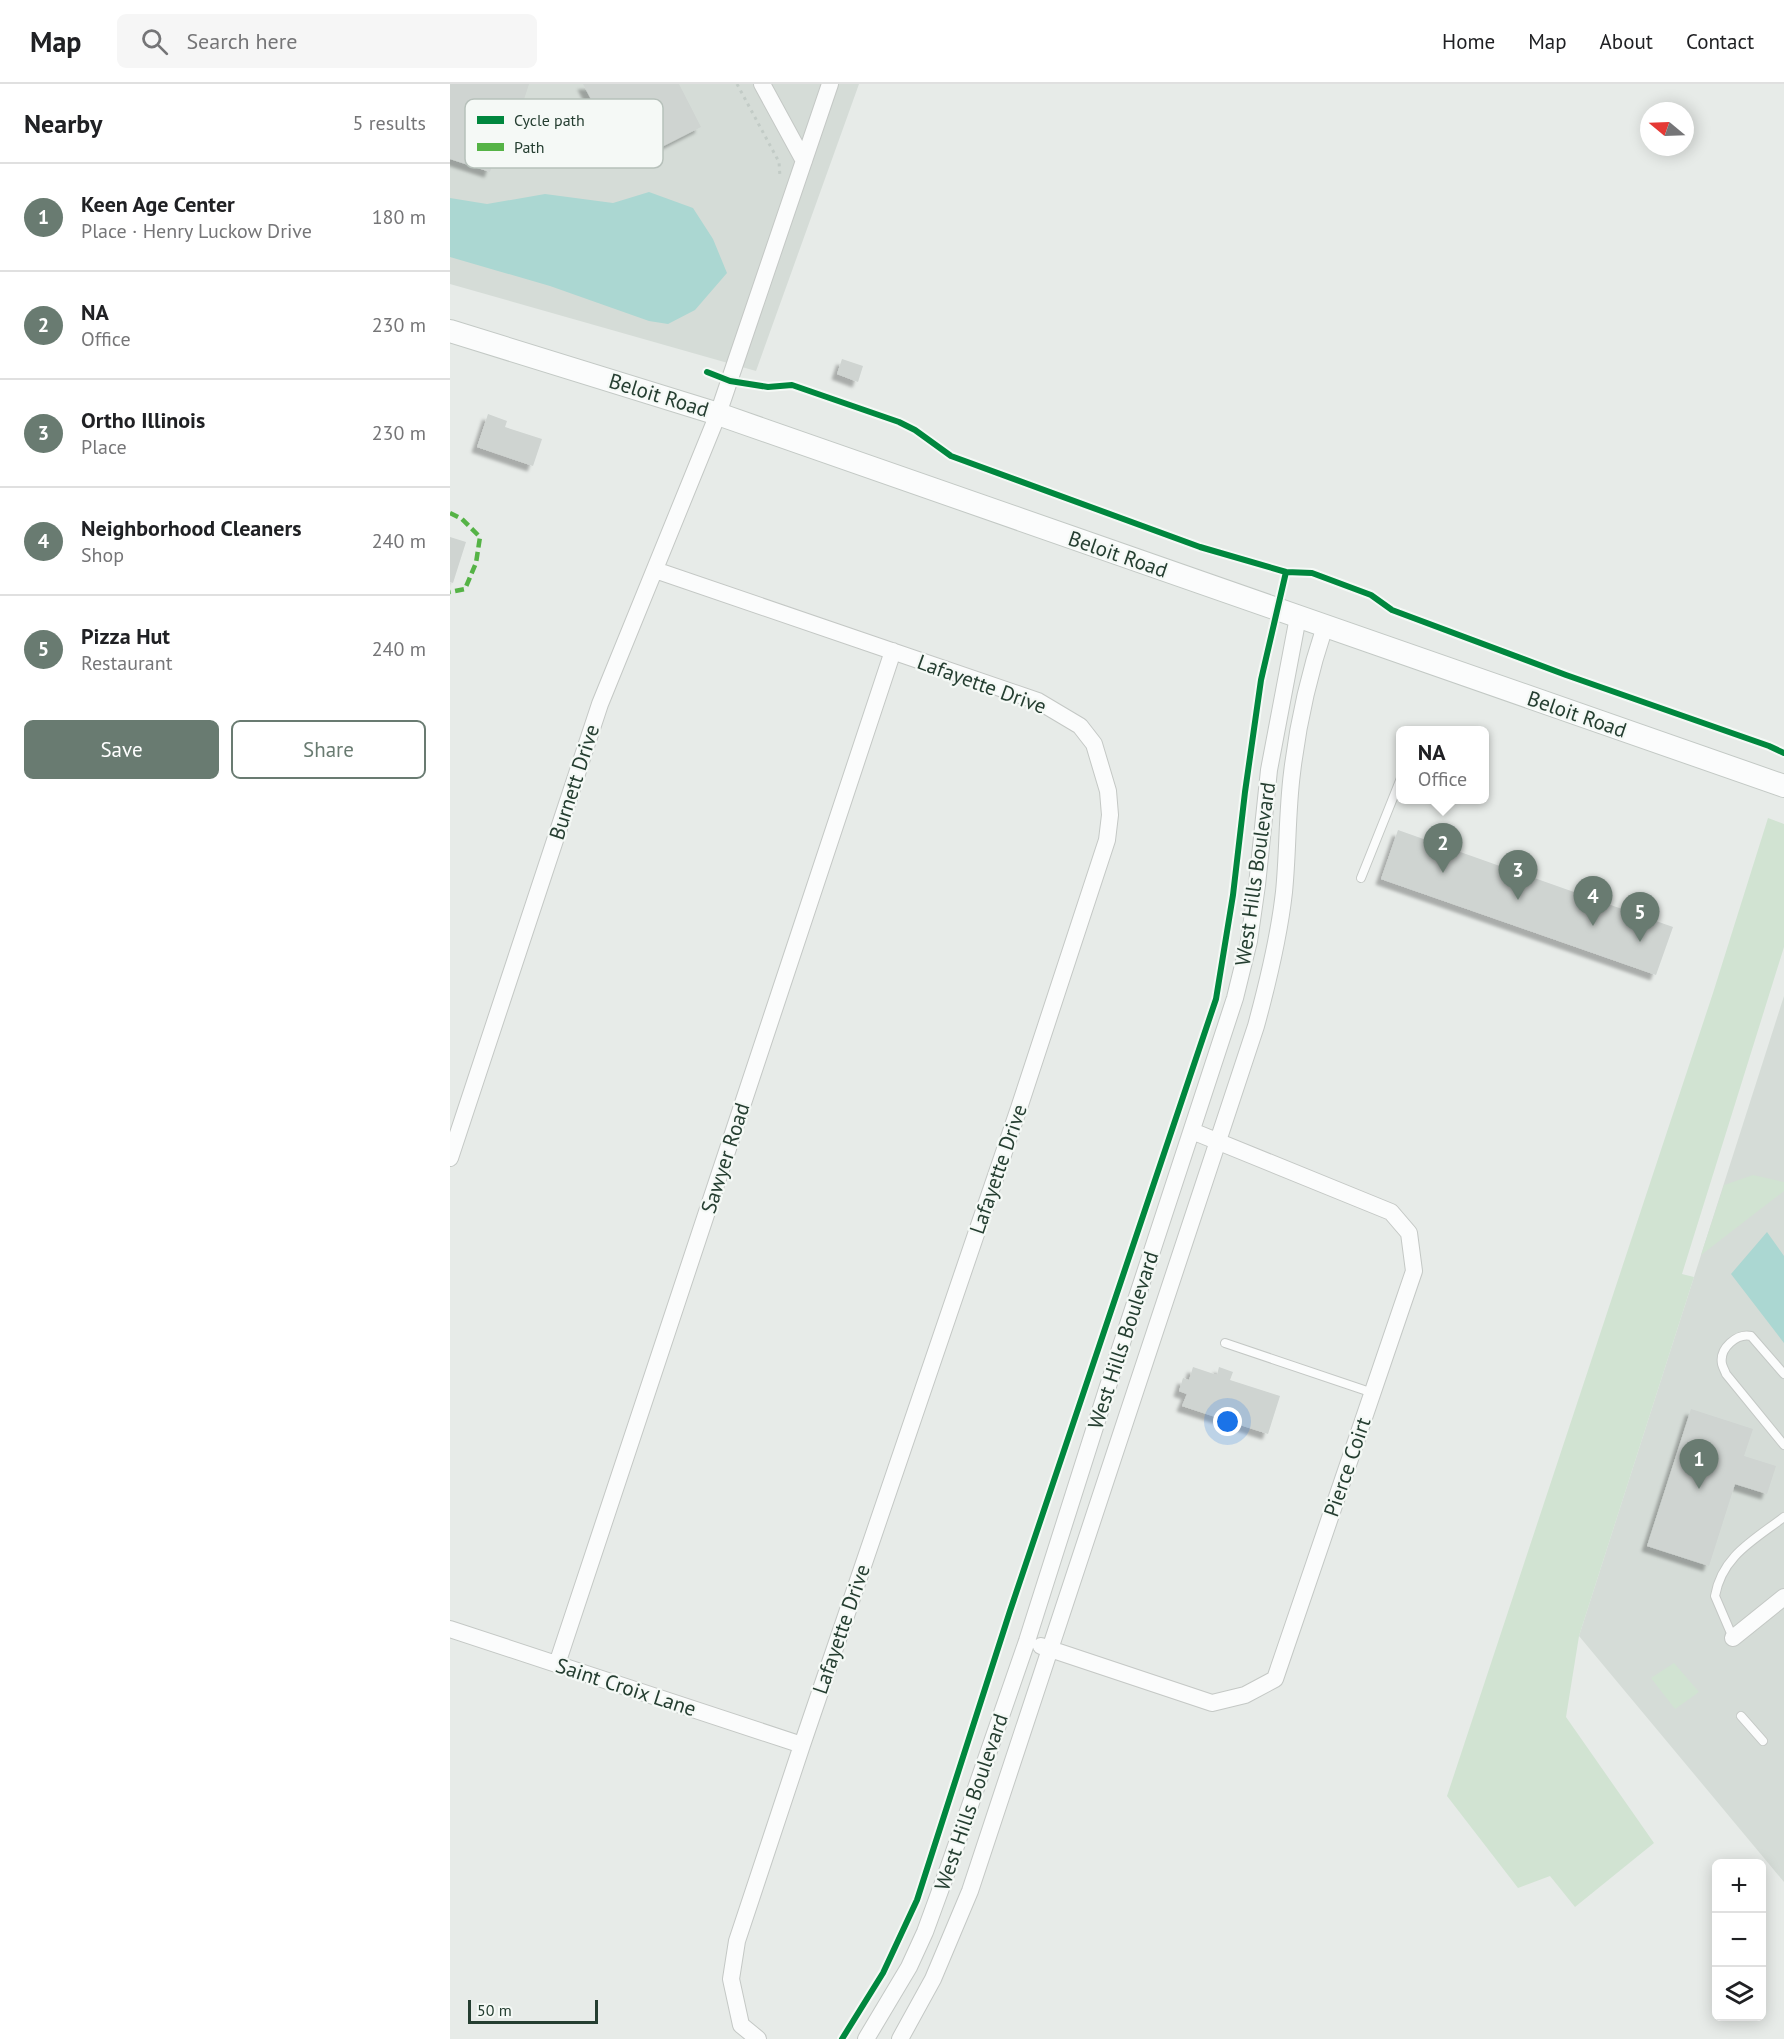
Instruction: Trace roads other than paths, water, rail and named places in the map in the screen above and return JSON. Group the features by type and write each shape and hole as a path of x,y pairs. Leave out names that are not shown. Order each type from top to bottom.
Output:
{"main road":[{"name":"Beloit Road","path":"450,331 718,414 1784,786"}],"street":[{"path":"762,84 804,161"},
{"name":"Burnett Drive","path":"450,1158 600,704 718,414 830,84"},
{"name":"Lafayette Drive","path":"655,570 1038,701 1080,726 1094,744 1108,791 1110,815 1107,840 1023,1096 737,1941 731,1979 741,2025 758,2039"},
{"name":"West Hills Boulevard","path":"866,2039 909,1967 925,1932 1027,1641 1235,998 1249,941 1269,770 1298,617"},
{"name":"West Hills Boulevard","path":"900,2039 933,1979 958,1922 1256,1026 1270,973 1284,892 1292,775 1299,724 1308,680 1325,626"},
{"name":"Sawyer Road","path":"557,1665 893,651"},
{"name":"Pierce Coirt","path":"1027,1641 1212,1703 1245,1695 1275,1679 1414,1271 1408,1233 1391,1212 1192,1131"},
{"path":"1734,1638 1784,1597"},
{"name":"Saint Croix Lane","path":"450,1629 802,1745"}],"lane":[{"path":"1361,878 1396,790"},
{"path":"1784,1374 1751,1335 1743,1334 1731,1341 1722,1355 1726,1374 1784,1445"},
{"path":"1225,1342 1373,1393"},
{"path":"1734,1638 1715,1596 1720,1577 1731,1559 1784,1517"},
{"path":"1741,1716 1763,1741"}],"water":[{"path":"649,192 693,208 713,239 727,273 695,310 668,324 649,321 550,286 450,257 450,198 487,204 545,194 613,203"},
{"path":"1767,1232 1784,1256 1784,1343 1731,1274"}],"place":[{"name":"NA","path":"1443,873"},
{"name":"Ortho Illinois","path":"1518,900"},
{"name":"Neighborhood Cleaners","path":"1593,926"},
{"name":"Pizza Hut","path":"1640,942"},
{"name":"Keen Age Center","path":"1699,1489"}]}
